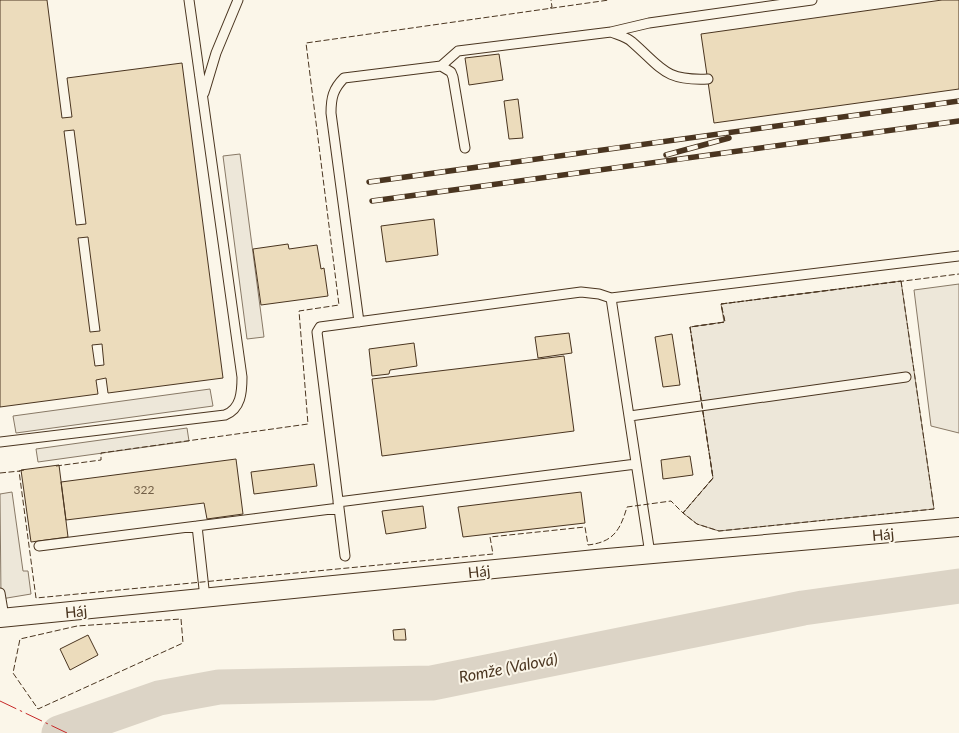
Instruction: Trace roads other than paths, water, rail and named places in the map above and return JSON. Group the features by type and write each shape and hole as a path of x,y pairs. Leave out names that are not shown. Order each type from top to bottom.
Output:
{"street":[{"name":"Háj","path":"2,618 650,554 956,526"}],"lane":[{"path":"0,442 224,415 238,406 242,390 242,377 189,0"},
{"path":"204,96 216,53 238,0"},
{"path":"359,322 331,99 336,86 344,78 441,66 458,51 611,32 649,23 812,0"},
{"path":"611,32 631,41 649,60 668,74 688,80 708,79"},
{"path":"441,66 453,76 465,148"},
{"path":"345,556 317,332 320,327 581,292 611,298 959,256"},
{"path":"611,298 650,554"},
{"path":"630,416 906,377"},
{"path":"39,546 197,526 636,464"},
{"path":"197,526 205,598"},
{"path":"0,593 2,618"}],"waterway":[{"name":"Romže (Valová)","path":"59,733 159,698 219,687 432,683 803,608 959,586"}],"railway":[{"path":"369,182 959,101"},
{"path":"372,201 959,121"},
{"path":"666,155 729,138"}]}
